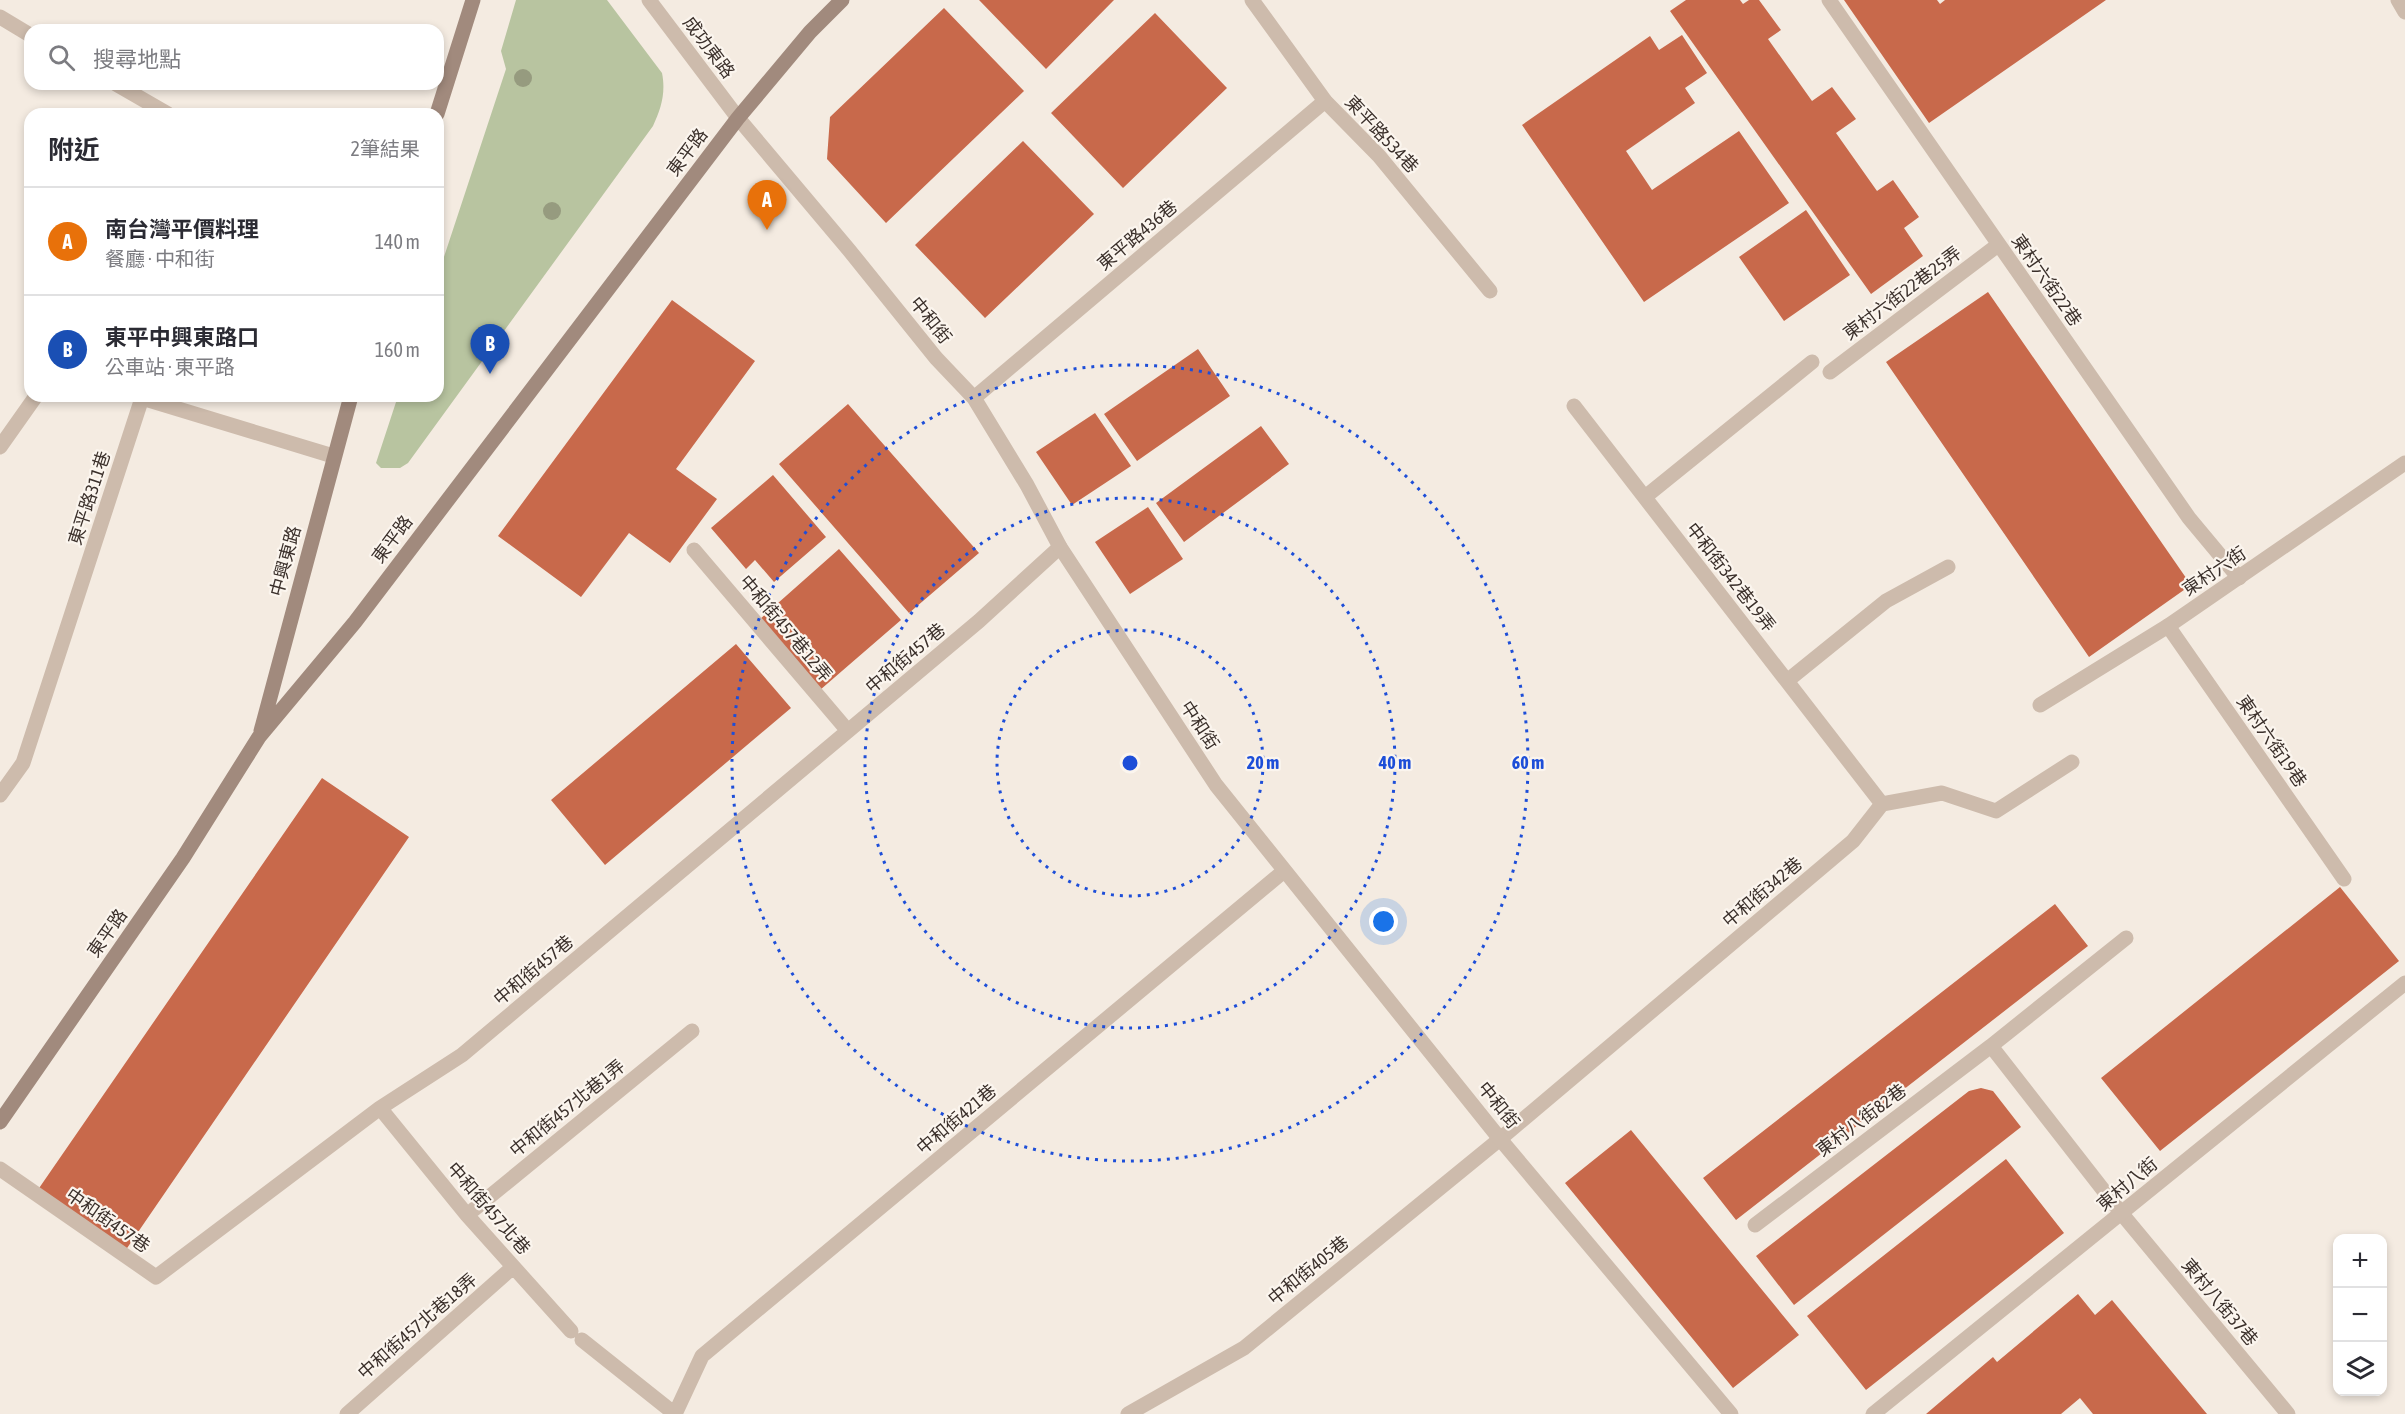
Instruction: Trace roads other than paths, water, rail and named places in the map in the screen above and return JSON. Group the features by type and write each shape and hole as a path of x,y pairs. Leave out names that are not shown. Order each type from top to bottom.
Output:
{"main road":[{"path":"439,108 472,0"},
{"name":"東平路","path":"0,1122 183,858 259,737 354,622 738,118 810,32 842,0"},
{"name":"中興東路","path":"259,737 349,402"}],"street":[{"name":"成功東路","path":"650,0 738,118"},
{"name":"東平路534巷","path":"1252,0 1325,101 1379,156 1490,291"},
{"name":"東村六街22巷","path":"1829,0 2189,518 2239,578"},
{"path":"2398,0 2405,12"},
{"path":"0,17 24,31"},
{"path":"126,90 158,108"},
{"name":"東平路436巷","path":"974,398 1325,101"},
{"name":"中和街","path":"738,118 936,358 974,398 1027,485 1060,547 1216,785 1500,1138 1731,1414"},
{"name":"東村六街22巷25弄","path":"1830,372 1998,245"},
{"path":"1645,497 1812,362"},
{"path":"0,447 32,402"},
{"name":"東平路311巷","path":"0,795 23,763 141,402"},
{"name":"東平路311巷","path":"155,402 333,456"},
{"name":"中和街342巷19弄","path":"1574,406 1882,804"},
{"name":"東村六街","path":"2040,705 2168,626 2405,463"},
{"name":"中和街457巷","path":"0,1169 156,1276 380,1108 462,1055 979,621 1060,547"},
{"name":"中和街457巷12弄","path":"694,550 848,731"},
{"path":"1786,681 1886,601 1948,567"},
{"name":"東村六街19巷","path":"2168,626 2344,879"},
{"path":"1882,804 1942,793 1996,811 2072,762"},
{"name":"中和街342巷","path":"1500,1138 1853,840 1882,804"},
{"name":"中和街421巷","path":"675,1414 702,1356 1284,871"},
{"name":"東村八街82巷","path":"1755,1225 1991,1046 2126,938"},
{"name":"東村八街","path":"1873,1414 2405,983"},
{"name":"中和街457北巷1弄","path":"467,1215 692,1031"},
{"path":"1991,1046 2122,1214"},
{"name":"中和街457北巷","path":"380,1108 467,1215 577,1336 675,1414"},
{"name":"中和街405巷","path":"1128,1414 1244,1348 1500,1138"},
{"name":"東村八街37巷","path":"2122,1214 2288,1414"},
{"name":"中和街457北巷18弄","path":"347,1414 513,1267"}],"place":[{"name":"南台灣平價料理","path":"767,230"},
{"name":"東平中興東路口","path":"490,374"}]}
